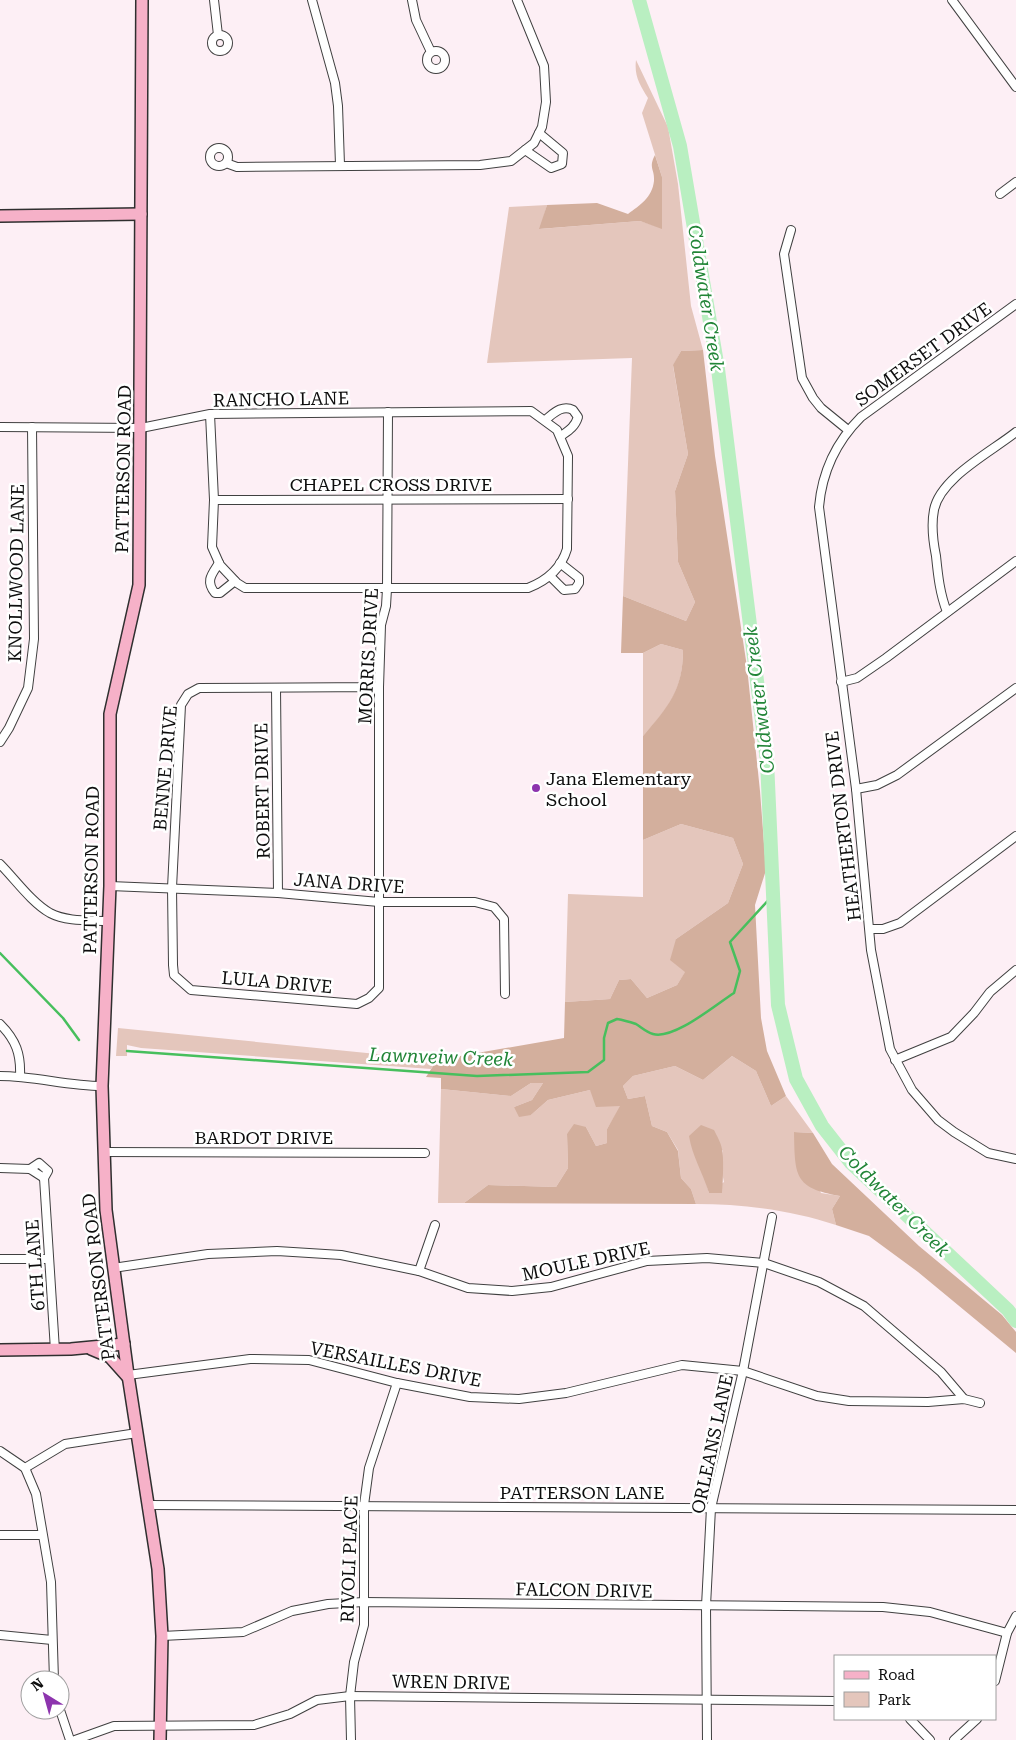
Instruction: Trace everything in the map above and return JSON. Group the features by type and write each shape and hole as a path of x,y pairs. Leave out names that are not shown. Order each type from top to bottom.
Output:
{"main road":[{"name":"PATTERSON ROAD","path":"142,0 139,585 110,714 110,886 102,1086 103,1152 113,1268 136,1433 158,1569 162,1636 160,1740"},
{"path":"0,216 141,214"},
{"path":"0,1350 55,1350 124,1344"},
{"path":"87,1348 110,1357 128,1376"}],"street":[{"path":"214,0 218,35"},
{"path":"312,0 335,83 338,106 340,165"},
{"path":"412,0 416,20 431,52"},
{"path":"226,163 237,167 480,165 511,161 534,143 539,133 546,102 544,66 517,0"},
{"path":"952,0 1016,87"},
{"path":"525,150 552,168 562,164 563,153 539,133"},
{"path":"1000,194 1016,182"},
{"path":"790,230 784,254 802,378 821,408 848,430"},
{"name":"SOMERSET DRIVE","path":"848,430 861,417 1016,304"},
{"path":"210,414 214,500 212,547 219,563 235,582 245,588 528,588 550,576 560,563 566,549 568,456 559,433 576,422 578,417 569,407 560,409 545,420"},
{"name":"RANCHO LANE","path":"0,427 141,428 210,414 531,411 545,420 559,433"},
{"name":"MORRIS DRIVE","path":"379,902 381,625 387,588 388,412"},
{"name":"KNOLLWOOD LANE","path":"0,742 9,728 28,688 34,639 32,427"},
{"name":"HEATHERTON DRIVE","path":"848,430 826,468 819,507 840,682 856,789 871,929 871,950 890,1049 904,1078 924,1106 954,1132 988,1154 1016,1159"},
{"path":"947,612 938,581 933,539 932,523 938,496 958,476 1016,432"},
{"name":"CHAPEL CROSS DRIVE","path":"214,500 568,499"},
{"path":"840,682 857,678 1016,561"},
{"path":"219,563 209,580 209,586 215,593 220,593 235,582"},
{"path":"550,576 564,590 575,589 579,583 579,578 560,563"},
{"name":"BENNE DRIVE","path":"172,888 181,704 188,694 199,688 380,687"},
{"name":"ROBERT DRIVE","path":"276,688 278,893"},
{"path":"856,789 877,785 897,775 1016,688"},
{"path":"871,929 883,929 900,923 1016,836"},
{"path":"0,864 36,902 51,913 74,920 108,921"},
{"name":"JANA DRIVE","path":"110,886 278,893 379,902 475,902 494,907 504,919 506,934 505,994"},
{"name":"LULA DRIVE","path":"172,888 174,975 190,990 357,1004 369,998 379,988 379,902"},
{"path":"895,1060 951,1037 974,1013 990,992 1016,970"},
{"path":"0,1024 14,1040 19,1052 20,1076"},
{"path":"0,1076 20,1076 76,1086 102,1086"},
{"name":"BARDOT DRIVE","path":"103,1152 425,1153"},
{"name":"6TH LANE","path":"0,1168 30,1169 44,1178 55,1350"},
{"name":"ORLEANS LANE","path":"707,1740 706,1606 711,1508 743,1371 772,1217"},
{"path":"419,1271 436,1225"},
{"name":"MOULE DRIVE","path":"113,1268 208,1254 276,1251 341,1255 419,1271 468,1288 512,1291 551,1287 647,1262 707,1258 764,1263 819,1282 864,1306 941,1372 964,1399"},
{"path":"0,1259 49,1259"},
{"name":"VERSAILLES DRIVE","path":"128,1376 250,1359 309,1360 397,1383 470,1397 519,1399 566,1393 682,1365 743,1371 817,1396 849,1401 928,1402 964,1399 980,1403"},
{"name":"RIVOLI PLACE","path":"351,1740 350,1696 354,1662 364,1625 364,1505 369,1468 397,1383"},
{"path":"25,1468 64,1444 136,1433"},
{"path":"0,1451 25,1468 36,1494 53,1597 54,1670"},
{"name":"PATTERSON LANE","path":"148,1505 1016,1510"},
{"path":"0,1535 42,1535"},
{"name":"FALCON DRIVE","path":"162,1636 243,1632 292,1611 328,1604 364,1602 883,1607 930,1612 1007,1632"},
{"path":"996,1677 1007,1632 1016,1616"},
{"path":"0,1635 52,1640"},
{"name":"WREN DRIVE","path":"75,1740 114,1726 254,1725 290,1714 317,1700 350,1696 834,1702"},
{"path":"63,1720 70,1740"},
{"path":"911,1720 930,1740"},
{"path":"954,1740 976,1720"}],"green space":[{"path":"636,60 668,127 678,184 691,306 703,350 681,351 673,366 688,454 675,491 678,562 695,602 686,621 623,596 632,358 487,363 509,207 547,205 540,229 640,221 662,228 662,177 642,113 648,98 637,76"},
{"path":"661,644 683,650 680,676 673,697 667,707 643,736 643,653"},
{"path":"681,824 733,838 743,864 728,903 676,939 686,971 677,985 647,998 631,979 619,980 610,999 565,1002 568,894 643,897 643,840"},
{"path":"118,1028 437,1060 431,1069 141,1048 127,1045 127,1056 116,1056"},
{"path":"732,1056 756,1071 771,1106 786,1096 813,1133 794,1132 821,1193 840,1196 832,1209 836,1225 802,1215 767,1209 696,1204 691,1189 681,1178 678,1150 667,1132 652,1126 645,1096 628,1099 623,1086 633,1076 675,1066 703,1080","holes":["723,1150 721,1168 724,1182 709,1193 702,1168"]},
{"path":"531,1083 543,1083 532,1100 514,1107 531,1115 548,1100 590,1090 621,1106 607,1129 607,1143 596,1146 586,1127 567,1134 568,1168 556,1187 488,1185 464,1203 438,1203 441,1089 511,1096"}],"shaded area":[{"path":"655,155 662,177 662,229 640,221 539,229 547,205 597,203 628,214 645,200 651,192 654,181 652,163"},
{"path":"703,350 715,456 747,667 760,791 766,870 755,905 761,1018 767,1051 786,1096 771,1106 756,1071 732,1056 703,1080 675,1066 633,1076 623,1086 628,1099 645,1096 652,1126 667,1132 678,1151 681,1178 691,1189 696,1204 464,1203 488,1185 556,1187 568,1168 567,1134 574,1124 586,1127 596,1146 607,1143 607,1129 620,1106 596,1107 590,1090 548,1100 531,1115 519,1117 514,1107 532,1100 543,1083 531,1083 511,1096 441,1089 441,1078 426,1077 437,1060 564,1038 565,1002 610,999 619,980 631,979 647,998 677,985 685,972 670,960 676,939 728,903 743,864 733,838 681,824 643,840 643,736 667,707 677,687 683,650 661,644 643,653 621,653 623,596 686,621 695,602 678,562 675,491 688,454 673,365 681,351"},
{"path":"701,1125 714,1130 723,1152 722,1193 709,1193 693,1151 689,1136"},
{"path":"794,1132 813,1133 832,1164 919,1246 1002,1315 1016,1332 1016,1353 918,1272 869,1236 836,1225 832,1209 840,1196 814,1189 805,1184 800,1178 795,1159"}],"waterway":[{"name":"Coldwater Creek","path":"639,0 680,146 718,369 767,761 778,1005 796,1079 822,1126 851,1163 1008,1310 1016,1321"},
{"name":"Lawnveiw Creek","path":"127,1051 477,1076 588,1072 604,1060 604,1038 608,1023 617,1019 636,1024 653,1034 672,1032 706,1013 734,993 740,971 730,942 773,895"},
{"name":"Lawnveiw Creek","path":"0,953 63,1018 79,1040"}],"place":[{"name":"Jana Elementary School","path":"536,788"}]}
